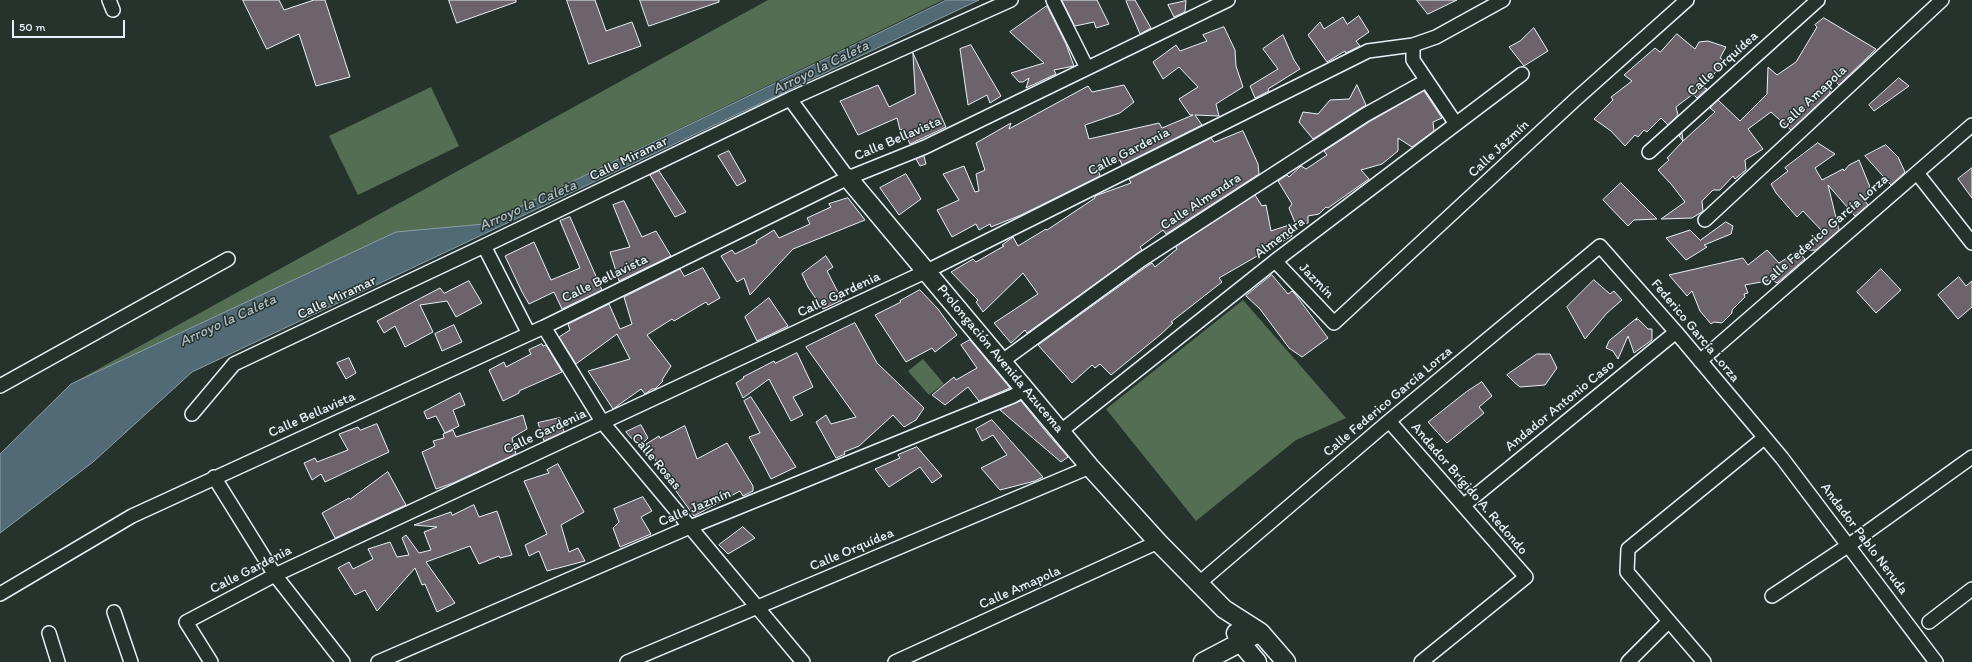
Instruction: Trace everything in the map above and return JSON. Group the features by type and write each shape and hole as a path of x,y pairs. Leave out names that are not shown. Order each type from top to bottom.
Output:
{"street":[{"name":"Calle Miramar","path":"192,414 234,364 790,99 1011,0"},
{"path":"1053,0 1087,68"},
{"name":"Calle Bellavista","path":"0,594 132,516 214,477 544,327 848,178 925,147 1228,0"},
{"name":"Calle Gardenia","path":"211,662 186,622 275,575 927,271 1368,51 1413,45 1436,37 1503,0"},
{"name":"Calle Jazmín","path":"1334,323 1570,104 1687,0"},
{"name":"Calle Orquídea","path":"1649,152 1818,0"},
{"name":"Calle Amapola","path":"1705,220 1942,0"},
{"path":"1413,45 1413,60 1456,124"},
{"name":"Almendra","path":"1061,431 1275,261 1522,74"},
{"name":"Calle Almendra","path":"1001,362 1141,260 1365,115 1426,81"},
{"name":"Prolongación Avenida Azucema","path":"790,99 848,178 1090,467 1198,584 1224,609 1260,632 1286,662"},
{"name":"Calle Federico García Lorza","path":"1700,361 1972,125"},
{"path":"1916,173 1972,242"},
{"path":"484,246 529,334"},
{"name":"Calle Federico García Lorza","path":"1198,584 1389,421 1600,246"},
{"name":"Federico García Lorza","path":"1600,246 1676,332 1764,438"},
{"path":"0,386 228,259"},
{"name":"Jazmín","path":"1275,261 1334,323"},
{"name":"Calle Rosas","path":"544,327 603,423 803,662"},
{"name":"Andador Antonio Caso","path":"1464,505 1676,332"},
{"name":"Calle Jazmín","path":"378,662 690,527 1013,396 1025,389"},
{"name":"Andador Brígido A. Redondo","path":"1389,421 1526,577 1421,662"},
{"path":"1704,662 1627,572 1628,549 1764,438"},
{"name":"Andador Pablo Neruda","path":"1764,438 1782,458 1849,545 1936,662"},
{"path":"1772,596 1849,545 1972,457"},
{"name":"Calle Orquídea","path":"627,662 1090,467"},
{"path":"214,477 275,575 343,662"},
{"name":"Calle Amapola","path":"896,662 1158,542"},
{"path":"1930,622 1972,589"},
{"name":"Prolongación Avenida Azucema","path":"1224,609 1241,643 1257,662"},
{"path":"114,612 131,662"},
{"path":"1628,662 1669,621"},
{"path":"1203,662 1260,632"},
{"path":"49,633 58,662"}],"green space":[{"path":"768,0 943,0 484,224 396,232 71,384"},
{"path":"431,87 459,146 358,195 329,136"},
{"path":"1243,300 1346,418 1296,440 1196,521 1106,409"},
{"path":"923,359 944,384 929,395 908,371"}],"water":[{"name":"Arroyo la Caleta","path":"947,0 979,0 192,372 93,462 0,533 0,454 71,384 396,232 484,224"}],"building":[{"path":"243,0 279,0 284,10 314,0 325,0 350,77 316,86 299,34 267,49"},
{"path":"449,0 516,0 516,2 457,23"},
{"path":"567,0 595,0 606,31 632,22 641,46 589,64"},
{"path":"640,0 719,0 719,2 649,26"},
{"path":"1062,0 1097,0 1109,24 1096,28 1094,22 1075,26"},
{"path":"1135,0 1151,28 1140,34 1126,1"},
{"path":"1417,0 1457,0 1428,14"},
{"path":"1186,1 1185,12 1174,17 1168,5"},
{"path":"1047,6 1066,44 1074,66 1054,70 1056,74 1026,88 1029,78 1023,82 1019,82 1011,73 1044,63 1010,32"},
{"path":"1359,16 1369,32 1356,41 1360,46 1346,53 1345,51 1327,62 1308,35 1320,22 1324,29 1343,17 1347,24"},
{"path":"1824,18 1876,49 1839,85 1831,76 1830,93 1791,130 1771,112 1748,129 1763,149 1745,160 1746,170 1735,179 1733,176 1720,190 1713,190 1702,201 1702,212 1692,218 1661,219 1685,202 1658,170 1669,160 1667,158 1683,141 1715,112 1710,108 1718,100 1740,121 1767,94 1768,67 1777,75 1796,62 1817,27 1815,25"},
{"path":"1224,27 1235,50 1236,66 1243,87 1216,104 1219,116 1195,115 1202,125 1122,165 1120,160 1098,169 1100,176 1021,215 991,227 990,224 979,230 976,224 952,237 937,210 959,200 943,174 964,166 975,192 979,191 976,174 985,170 976,143 1011,123 1009,129 1088,86 1092,92 1124,85 1134,102 1120,113 1085,125 1089,139 1159,123 1162,128 1193,115 1190,115 1179,99 1198,87 1179,67 1163,79 1153,62 1176,45 1180,51 1207,41 1203,35"},
{"path":"1534,28 1548,51 1524,66 1509,47 1520,41"},
{"path":"1677,34 1695,49 1699,42 1708,41 1726,47 1720,58 1725,61 1703,87 1707,89 1697,98 1693,94 1676,107 1678,115 1668,125 1661,118 1647,132 1644,130 1638,137 1635,135 1625,146 1611,131 1594,119 1613,100 1611,97 1632,81 1624,75 1655,48 1660,52"},
{"path":"1283,35 1294,60 1300,69 1268,89 1269,91 1255,98 1250,86 1278,69 1263,49"},
{"path":"971,45 1001,96 990,103 987,95 968,105 960,49"},
{"path":"913,53 946,127 910,144 903,129 900,130 897,118 858,135 840,101 878,85 889,107 915,94"},
{"path":"1899,78 1909,86 1874,111 1869,105"},
{"path":"1357,85 1366,105 1313,139 1299,122 1303,112 1318,114 1330,100 1349,99"},
{"path":"1424,91 1442,118 1433,122 1434,131 1412,147 1398,138 1398,151 1382,164 1361,170 1369,179 1328,208 1326,207 1319,214 1308,216 1308,223 1296,225 1289,208 1292,204 1278,181 1287,175 1289,177 1301,166 1306,169 1327,155 1324,151 1369,122"},
{"path":"1243,131 1258,164 1259,174 1166,234 1163,230 1140,247 1142,250 1027,333 1025,330 1011,343 994,323 1038,294 1023,273 983,312 976,302 978,300 951,272 973,259 976,262 1004,246 1002,245 1013,237 1018,246 1046,229 1047,230 1095,198 1095,196 1131,183 1129,179 1211,138 1214,142"},
{"path":"1682,133 1683,141 1679,136"},
{"path":"1818,143 1835,154 1815,168 1822,180 1843,169 1844,171 1849,165 1859,160 1872,192 1863,198 1868,205 1855,216 1828,185 1839,230 1816,250 1798,251 1822,231 1803,211 1797,217 1776,193 1771,184 1788,171 1785,168"},
{"path":"1886,145 1898,157 1905,172 1891,185 1865,156"},
{"path":"729,151 746,181 737,186 718,156"},
{"path":"924,156 926,164 920,166 916,159"},
{"path":"1972,168 1972,198 1958,179"},
{"path":"659,171 686,212 675,217 650,175"},
{"path":"906,174 921,199 899,215 880,188"},
{"path":"1621,183 1657,219 1634,220 1628,226 1603,200"},
{"path":"1255,195 1262,206 1266,205 1271,231 1292,224 1292,236 1219,278 1222,282 1171,322 1173,323 1160,335 1111,375 1100,364 1095,368 1092,365 1072,383 1038,345 1146,267 1152,263 1155,267 1177,249 1176,247"},
{"path":"848,198 865,220 793,249 750,295 744,278 737,282 721,256 732,250 735,254 757,243 756,241 774,230 779,238 810,224 807,218 831,207 829,204"},
{"path":"624,201 642,237 656,231 671,256 619,281 610,252 630,247 613,205"},
{"path":"570,217 602,290 562,309 554,292 529,304 505,256 534,242 551,280 580,268 560,221"},
{"path":"1726,222 1733,226 1731,234 1704,245 1707,247 1686,260 1666,238 1690,230 1700,240"},
{"path":"1767,250 1779,263 1798,251 1805,259 1777,283 1772,280 1745,285 1748,293 1744,294 1745,297 1722,323 1714,322 1711,324 1700,311 1692,291 1687,296 1669,275 1743,258 1748,265"},
{"path":"826,256 833,267 827,271 842,300 823,309 808,287 802,274"},
{"path":"703,268 720,298 708,305 706,302 674,321 672,319 647,335 671,366 662,380 663,381 655,389 652,389 645,394 641,389 613,409 588,371 630,359 617,334 576,364 559,337 570,330 568,324 609,304 620,329 632,324 624,297 680,269 684,276"},
{"path":"1881,269 1901,290 1876,313 1857,292"},
{"path":"1272,275 1288,294 1292,291 1295,294 1328,338 1302,357 1289,348 1260,309 1246,296"},
{"path":"1959,277 1966,286 1972,281 1972,307 1958,319 1938,295"},
{"path":"1594,280 1610,294 1614,291 1622,300 1607,313 1585,339 1567,307"},
{"path":"469,281 482,303 456,317 447,301 420,305 433,332 405,347 395,326 384,333 377,321 440,288 444,293"},
{"path":"920,290 938,309 957,335 935,352 932,348 906,362 875,315 901,302 900,301"},
{"path":"769,298 788,326 757,341 745,317"},
{"path":"1637,318 1635,320 1638,319 1648,329 1652,329 1652,340 1634,353 1628,336 1618,359 1613,351 1606,348 1609,341"},
{"path":"855,323 877,363 924,408 916,420 904,427 893,415 859,446 844,452 845,454 836,458 816,422 826,415 831,424 856,417 806,347"},
{"path":"454,325 462,342 442,351 435,334"},
{"path":"970,340 1010,388 979,401 968,387 945,405 932,395 954,377 956,380 977,368 961,345"},
{"path":"542,344 543,346 546,345 562,372 519,391 519,393 503,401 489,370 504,362 506,367 531,354 529,350"},
{"path":"797,353 813,387 793,397 803,415 791,421 769,379 743,398 736,383 744,378 743,377 774,361 775,363"},
{"path":"1537,354 1550,354 1557,368 1545,385 1520,387 1507,375"},
{"path":"349,358 356,373 346,379 337,363"},
{"path":"1482,382 1492,396 1479,407 1484,413 1447,443 1428,422 1466,392"},
{"path":"460,393 465,405 453,410 459,426 445,433 436,416 427,419 424,412"},
{"path":"751,397 796,467 771,479 749,437 760,433 744,401"},
{"path":"1021,401 1068,457 1061,462 1000,410"},
{"path":"523,415 527,429 512,438 516,454 453,483 436,489 422,452 435,446 433,441 444,438 443,434 453,430 456,437"},
{"path":"560,418 564,432 544,441 538,423"},
{"path":"992,420 1043,477 1035,481 1000,490 981,468 1007,455 993,435 982,441 976,429"},
{"path":"377,424 389,452 325,482 321,474 312,480 304,463 315,458 317,462 348,450 339,434 358,427 360,430"},
{"path":"641,425 648,438 639,447 626,432"},
{"path":"685,426 697,459 727,443 753,486 753,491 743,496 740,491 694,516 663,473 646,444 659,436 660,438"},
{"path":"917,447 942,476 932,483 920,467 889,487 875,469 900,458 898,455"},
{"path":"558,464 584,512 561,525 569,552 578,548 585,561 547,571 539,551 529,556 525,545 547,534 524,481 549,473 547,470"},
{"path":"388,472 406,505 335,538 322,513 349,498 350,499"},
{"path":"643,497 652,511 641,517 651,534 620,547 613,528 619,522 614,509"},
{"path":"474,505 479,517 497,511 512,555 500,558 499,556 479,564 470,546 426,562 455,603 437,612 425,584 422,585 415,568 377,611 365,590 355,595 338,568 349,562 353,569 373,559 368,549 390,542 397,557 409,555 402,538 406,535 419,553 431,550 424,532 437,527 414,525 451,512 452,515"},
{"path":"743,527 755,538 728,554 719,545"}]}
